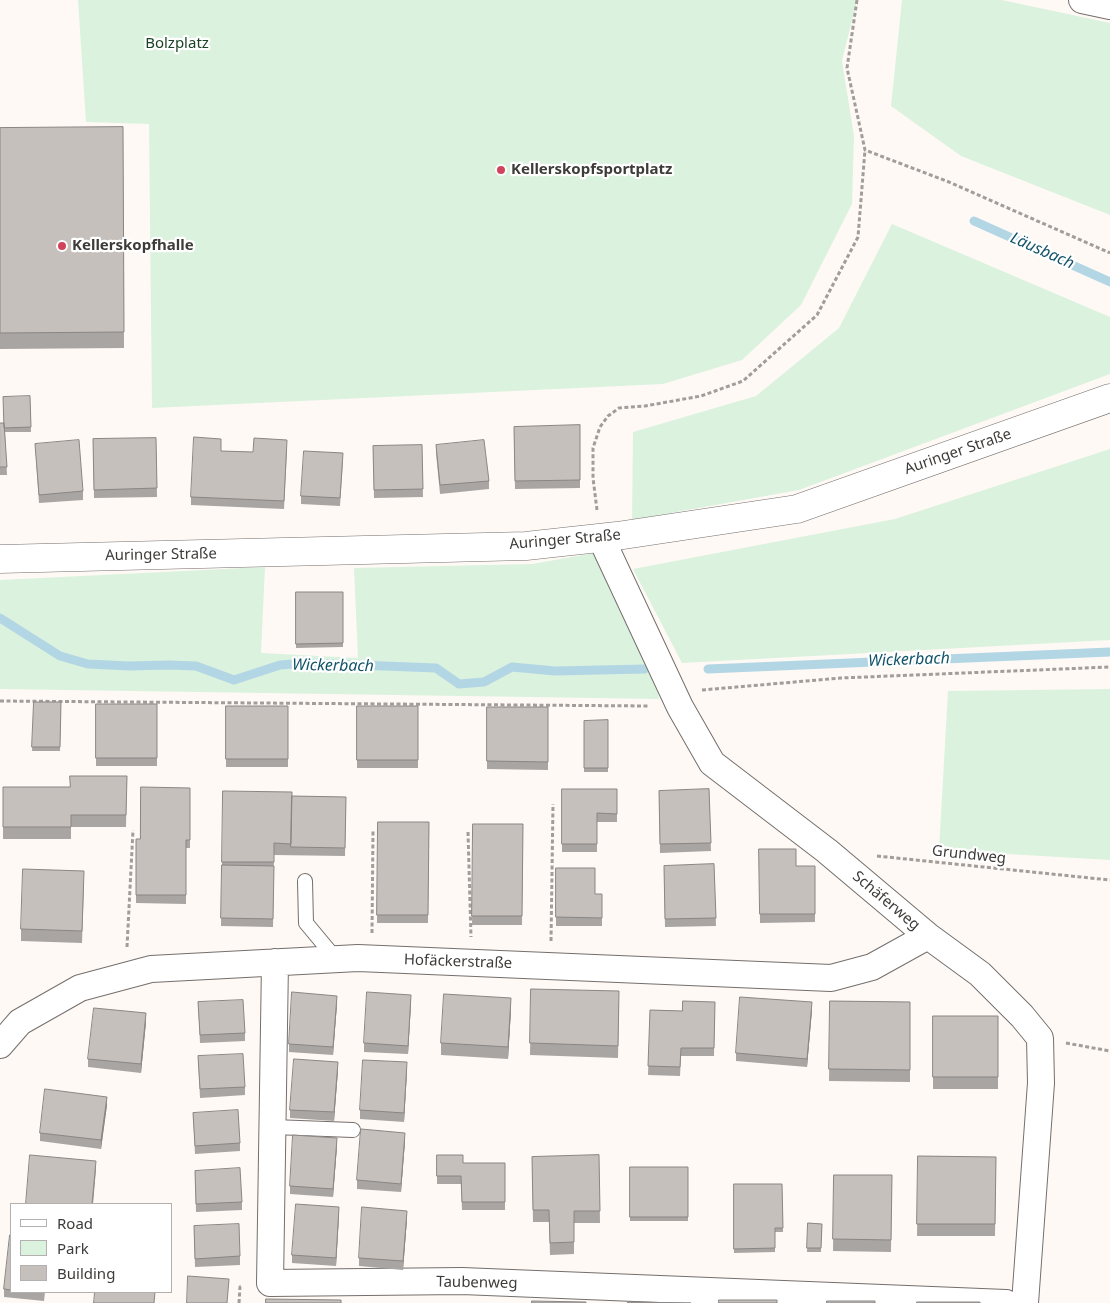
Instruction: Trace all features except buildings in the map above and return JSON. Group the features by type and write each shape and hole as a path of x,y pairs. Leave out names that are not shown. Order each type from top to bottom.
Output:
{"street":[{"path":"1082,0 1110,6"},
{"name":"Auringer Straße","path":"0,559 526,546 601,538 797,508 1110,398"},
{"name":"Schäferweg","path":"601,538 677,700 712,763 826,851 928,936 980,974 1022,1016 1040,1038"},
{"name":"Hofäckerstraße","path":"0,1045 20,1022 80,988 152,969 336,959 372,959 831,978 872,967 928,936"},
{"name":"Taubenweg","path":"275,962 270,1284 462,1281 1006,1303"},
{"path":"1025,1303 1041,1083 1040,1038"}],"lane":[{"path":"305,881 306,923 336,959"},
{"path":"272,1127 353,1130"}],"path":[{"path":"601,538 593,478 592,448 600,427 608,416 619,408 645,406 700,396 743,381 817,315 858,237 866,150 847,68 857,0"},
{"path":"866,150 949,182 1110,253"},
{"path":"0,701 677,700 840,678 1110,667"},
{"path":"551,966 553,804"},
{"path":"126,976 134,830"},
{"path":"372,959 373,831"},
{"path":"468,832 472,963"},
{"name":"Grundweg","path":"875,856 1110,880"},
{"path":"1040,1038 1110,1051"},
{"path":"239,1303 240,1287"}],"green space":[{"name":"Kellerskopfsportplatz","path":"78,0 857,0 842,61 854,136 852,204 801,305 742,360 663,384 152,408 149,124 86,122"},
{"path":"902,0 1002,0 1110,23 1110,215 961,156 891,106"},
{"path":"892,224 1110,317 1110,374 799,490 632,520 633,432 756,396 839,328"},
{"path":"1110,449 1110,640 682,663 633,569 895,519"},
{"path":"600,552 654,664 659,699 0,689 0,580 265,567 261,653 358,658 354,568 532,564"},
{"path":"1110,689 1110,860 939,850 948,691"}],"waterway":[{"name":"Läusbach","path":"974,221 1110,282"},
{"name":"Wickerbach","path":"0,618 60,656 88,664 196,666 234,680 280,665 306,663 436,668 459,684 484,682 512,667 555,671 645,669"},
{"name":"Wickerbach","path":"708,669 1110,652"}],"place":[{"name":"Kellerskopfsportplatz","path":"501,170"},
{"name":"Kellerskopfhalle","path":"62,246"}],"park label":[{"name":"Bolzplatz","path":"177,44"}]}
